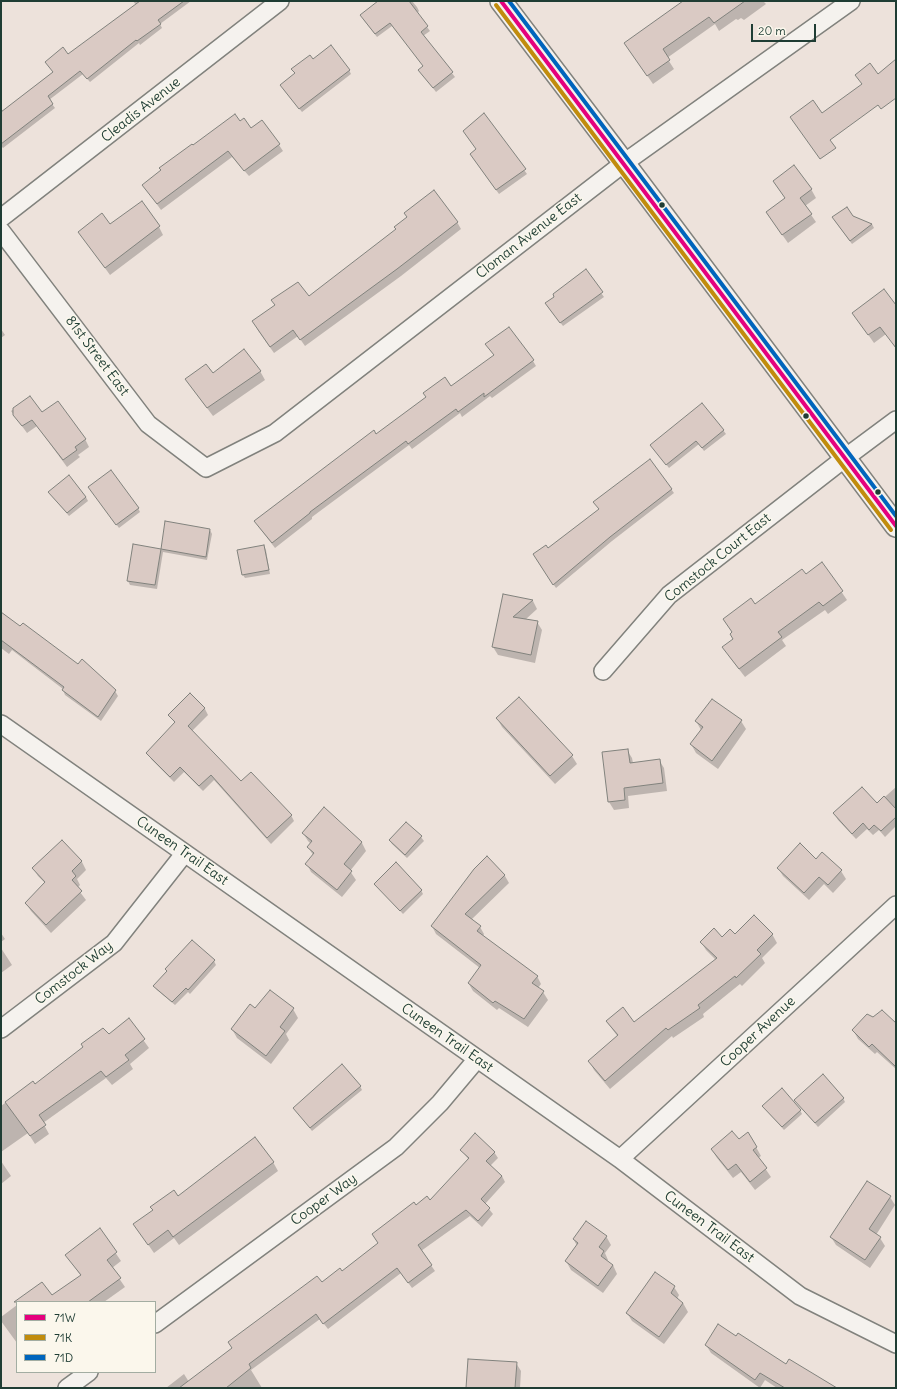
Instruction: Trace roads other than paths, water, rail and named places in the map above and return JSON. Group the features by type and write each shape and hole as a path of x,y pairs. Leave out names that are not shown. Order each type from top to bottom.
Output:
{"street":[{"name":"Cleadis Avenue","path":"1,218 280,1"},
{"path":"501,1 896,526"},
{"name":"Cloman Avenue East","path":"206,468 275,433 624,163 851,1"},
{"name":"81st Street East","path":"1,231 148,424 206,468"},
{"name":"Comstock Court East","path":"603,671 668,595 896,420"},
{"name":"Cuneen Trail East","path":"1,724 620,1159 800,1296 896,1344"},
{"name":"Comstock Way","path":"1,1029 114,943 184,854"},
{"name":"Cooper Avenue","path":"620,1159 896,905"},
{"name":"Cooper Way","path":"156,1323 396,1147 440,1103 476,1058"},
{"path":"67,1388 88,1373"}]}
